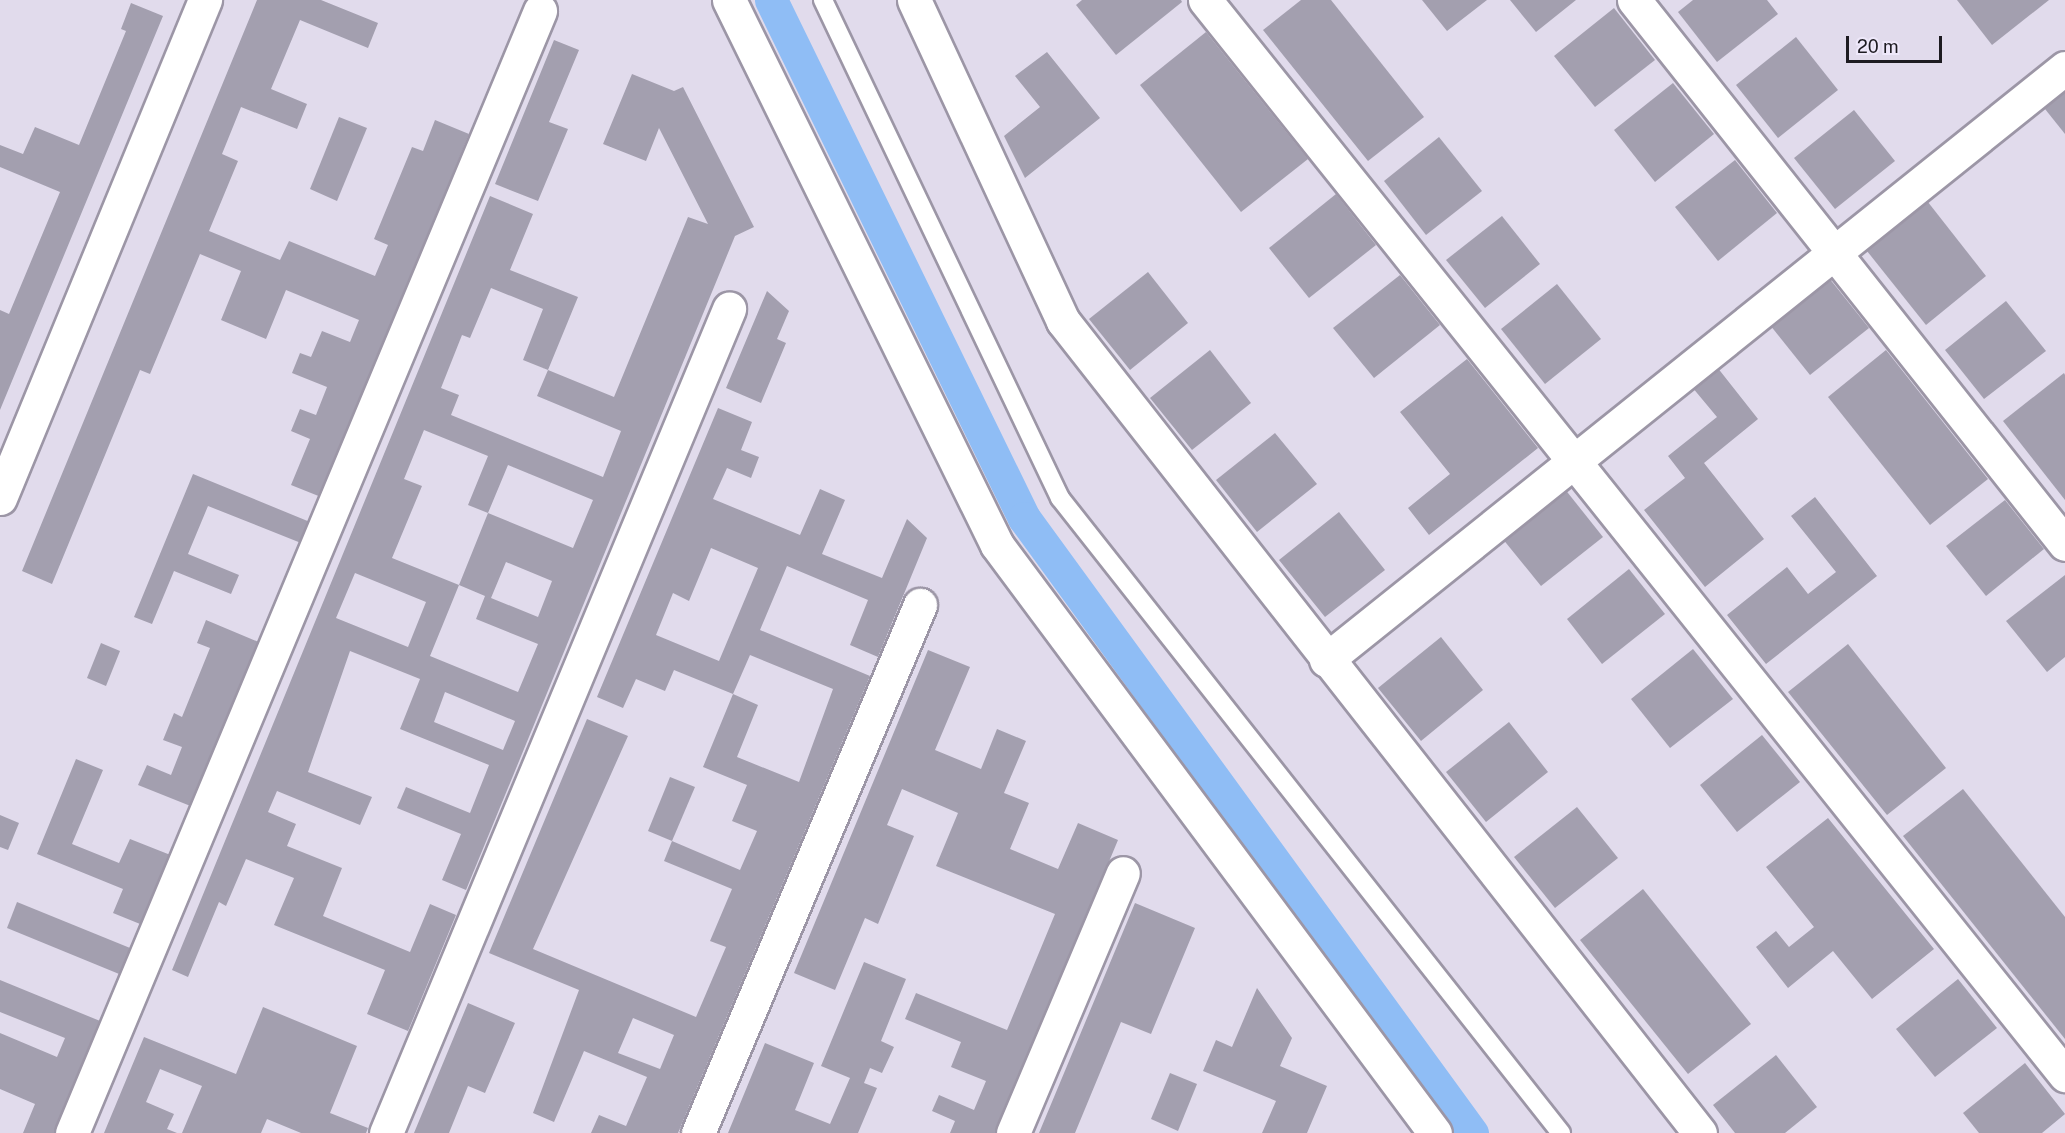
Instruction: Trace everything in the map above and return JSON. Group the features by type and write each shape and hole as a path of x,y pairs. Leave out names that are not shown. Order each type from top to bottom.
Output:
{"street":[{"path":"0,498 205,0"},
{"path":"729,0 997,545 1435,1133"},
{"path":"914,0 1063,321 1326,660 1700,1133"},
{"path":"1205,0 2065,1075"},
{"path":"1634,0 2065,544"},
{"path":"72,1133 540,11"},
{"path":"1326,660 1575,464 2065,68"},
{"path":"386,1133 729,309"},
{"path":"698,1133 920,605"},
{"path":"1013,1133 1124,873"}],"lane":[{"path":"823,0 1060,498 1561,1133"}],"building":[{"path":"257,0 321,0 378,23 368,48 300,20 271,89 307,104 297,129 241,107 222,154 238,161 209,231 280,260 289,241 375,276 388,245 374,239 412,147 423,151 435,120 469,134 321,497 291,485 310,439 291,431 300,409 316,415 327,387 292,373 300,353 311,357 322,331 350,342 359,320 286,290 266,339 221,320 241,271 200,254 150,374 140,370 52,584 22,571"},
{"path":"1082,0 1181,0 1182,2 1116,55 1076,5"},
{"path":"1301,0 1331,0 1424,117 1368,161 1263,30"},
{"path":"1422,0 1487,0 1447,31"},
{"path":"1510,0 1576,0 1536,32"},
{"path":"1693,0 1767,0 1778,14 1717,62 1678,12"},
{"path":"1957,0 2049,0 1992,45"},
{"path":"131,3 163,16 0,410 0,310 9,314 60,192 0,167 0,145 23,154 35,127 79,145 126,31 121,29"},
{"path":"1614,8 1655,60 1595,107 1554,56"},
{"path":"1206,32 1308,159 1241,212 1140,85"},
{"path":"1796,37 1838,90 1778,138 1736,85"},
{"path":"554,40 579,50 549,122 568,129 538,201 495,184"},
{"path":"1047,52 1100,118 1025,178 1004,136 1040,107 1015,76"},
{"path":"632,74 674,91 683,87 754,227 735,236 466,890 442,880 461,834 397,808 406,787 470,813 489,765 400,729 420,679 350,651 308,772 372,797 360,825 277,791 268,812 296,824 287,846 342,868 323,916 410,952 430,904 456,915 408,1031 367,1014 385,970 274,925 294,878 246,859 226,906 219,902 188,977 172,970 490,196 533,214 510,270 578,297 548,370 614,397 688,217 708,224 659,128 646,161 603,144","holes":["491,288 543,309 523,360 548,370 537,396 621,431 603,477 451,415 459,395 441,388 462,335 470,338","424,430 488,456 468,505 488,513 459,585 392,558 422,486 404,479","508,465 593,500 573,548 488,513","506,562 552,581 538,617 491,598","355,573 426,602 408,647 336,618","459,585 485,596 476,619 538,644 518,692 430,656","445,692 515,721 503,750 434,722"]},
{"path":"1673,83 1714,134 1655,182 1614,130"},
{"path":"2065,85 2065,134 2041,104"},
{"path":"1854,110 1895,161 1835,209 1794,158"},
{"path":"339,117 367,128 337,201 310,189"},
{"path":"1439,137 1482,191 1426,235 1384,181"},
{"path":"1735,160 1777,213 1718,261 1675,207"},
{"path":"1336,194 1376,245 1309,298 1269,248"},
{"path":"1924,197 1986,276 1926,325 1863,246"},
{"path":"1502,216 1540,264 1485,308 1446,260"},
{"path":"1148,272 1188,323 1130,370 1089,319"},
{"path":"1400,275 1440,325 1374,378 1333,328"},
{"path":"1829,278 1869,328 1810,375 1770,325"},
{"path":"1557,284 1601,339 1545,384 1501,329"},
{"path":"767,291 789,311 777,339 786,343 761,403 726,388"},
{"path":"2006,301 2046,351 1984,399 1945,350"},
{"path":"1210,350 1251,403 1192,450 1150,398"},
{"path":"1886,350 1988,479 1930,525 1828,397"},
{"path":"1467,359 1538,448 1429,535 1408,508 1450,474 1400,412"},
{"path":"1717,367 1758,419 1704,463 1764,539 1705,587 1644,510 1685,478 1668,456 1717,417 1692,387"},
{"path":"2064,373 2065,375 2065,500 2003,421"},
{"path":"718,408 752,422 741,450 759,457 751,478 727,468 713,499 800,535 820,489 845,500 822,554 882,578 907,519 927,538 878,657 850,645 868,600 787,566 760,630 870,676 678,1133 591,1133 599,1115 626,1126 647,1077 584,1051 554,1122 533,1113 579,990 489,953 587,719 628,736 533,949 696,1017 726,947 710,941 732,889 664,861 672,841 740,870 757,831 732,821 747,785 703,767 733,694 674,670 665,691 636,679 623,708 597,697","holes":["711,548 758,568 719,661 656,635 673,593 689,601","750,655 833,689 799,782 737,757 758,705 733,694","633,1018 674,1035 660,1069 618,1053"]},
{"path":"1275,433 1317,484 1257,532 1216,480"},
{"path":"193,474 310,522 301,543 208,506 188,554 239,575 231,594 174,571 152,624 134,617"},
{"path":"1564,488 1603,537 1541,586 1502,538"},
{"path":"1815,497 1877,576 1766,664 1727,615 1787,567 1808,594 1836,572 1791,516"},
{"path":"2005,500 2044,549 1986,596 1946,546"},
{"path":"1339,512 1385,570 1325,617 1279,560"},
{"path":"1629,569 1665,614 1602,664 1567,619"},
{"path":"2065,575 2065,657 2047,672 2006,621"},
{"path":"206,620 261,643 193,807 138,785 147,765 171,775 182,747 163,740 174,713 182,717 210,648 197,643"},
{"path":"1441,637 1483,690 1421,741 1378,688"},
{"path":"101,643 120,651 106,686 87,678"},
{"path":"1848,644 1946,768 1887,815 1788,692"},
{"path":"1693,649 1733,699 1670,748 1631,699"},
{"path":"928,650 970,667 935,750 981,769 997,729 1026,741 1004,793 1029,803 1010,849 1058,869 1078,823 1118,840 996,1133 950,1133 955,1121 932,1111 939,1095 974,1110 986,1081 951,1067 961,1042 905,1019 916,993 1007,1030 1055,914 936,866 958,813 902,789 887,825 914,836 878,924 865,918 835,990 794,973"},
{"path":"1509,722 1548,772 1486,822 1446,772"},
{"path":"1762,735 1800,782 1737,832 1700,785"},
{"path":"76,759 103,770 72,844 119,863 130,839 173,856 145,926 113,913 123,889 37,854"},
{"path":"670,777 695,787 672,841 648,831"},
{"path":"1963,789 2065,917 2065,1039 1903,836"},
{"path":"1577,807 1618,858 1555,908 1514,857"},
{"path":"0,815 19,823 8,850 0,847"},
{"path":"1828,818 1934,949 1872,999 1833,951 1788,988 1756,947 1776,931 1789,947 1814,927 1766,867"},
{"path":"1643,889 1751,1024 1688,1074 1580,940"},
{"path":"17,902 135,950 124,976 7,928"},
{"path":"1135,903 1195,928 1151,1034 1121,1022 1075,1133 1039,1133"},
{"path":"864,962 906,979 881,1041 894,1047 882,1073 870,1068 864,1083 877,1088 858,1133 728,1133 765,1043 814,1063 795,1110 830,1124 850,1078 821,1066"},
{"path":"1958,979 1997,1028 1935,1077 1896,1029"},
{"path":"0,980 105,1023 60,1133 23,1133 35,1104 0,1089 0,1033 57,1057 65,1038 0,1012"},
{"path":"1257,988 1292,1038 1280,1066 1327,1086 1307,1133 1262,1133 1276,1101 1203,1071 1216,1040 1232,1047"},
{"path":"468,1003 515,1023 485,1093 468,1086 449,1133 414,1133"},
{"path":"263,1007 357,1046 330,1113 368,1128 366,1133 301,1133 267,1119 261,1133 182,1133 202,1086 160,1069 146,1102 174,1114 167,1129 177,1133 104,1133 144,1037 236,1074"},
{"path":"1776,1055 1817,1107 1785,1133 1735,1133 1713,1105"},
{"path":"2025,1063 2065,1114 2042,1133 1979,1133 1963,1113"},
{"path":"1170,1073 1197,1084 1178,1131 1151,1119"}],"waterway":[{"path":"771,0 1024,518 1472,1133"}]}
